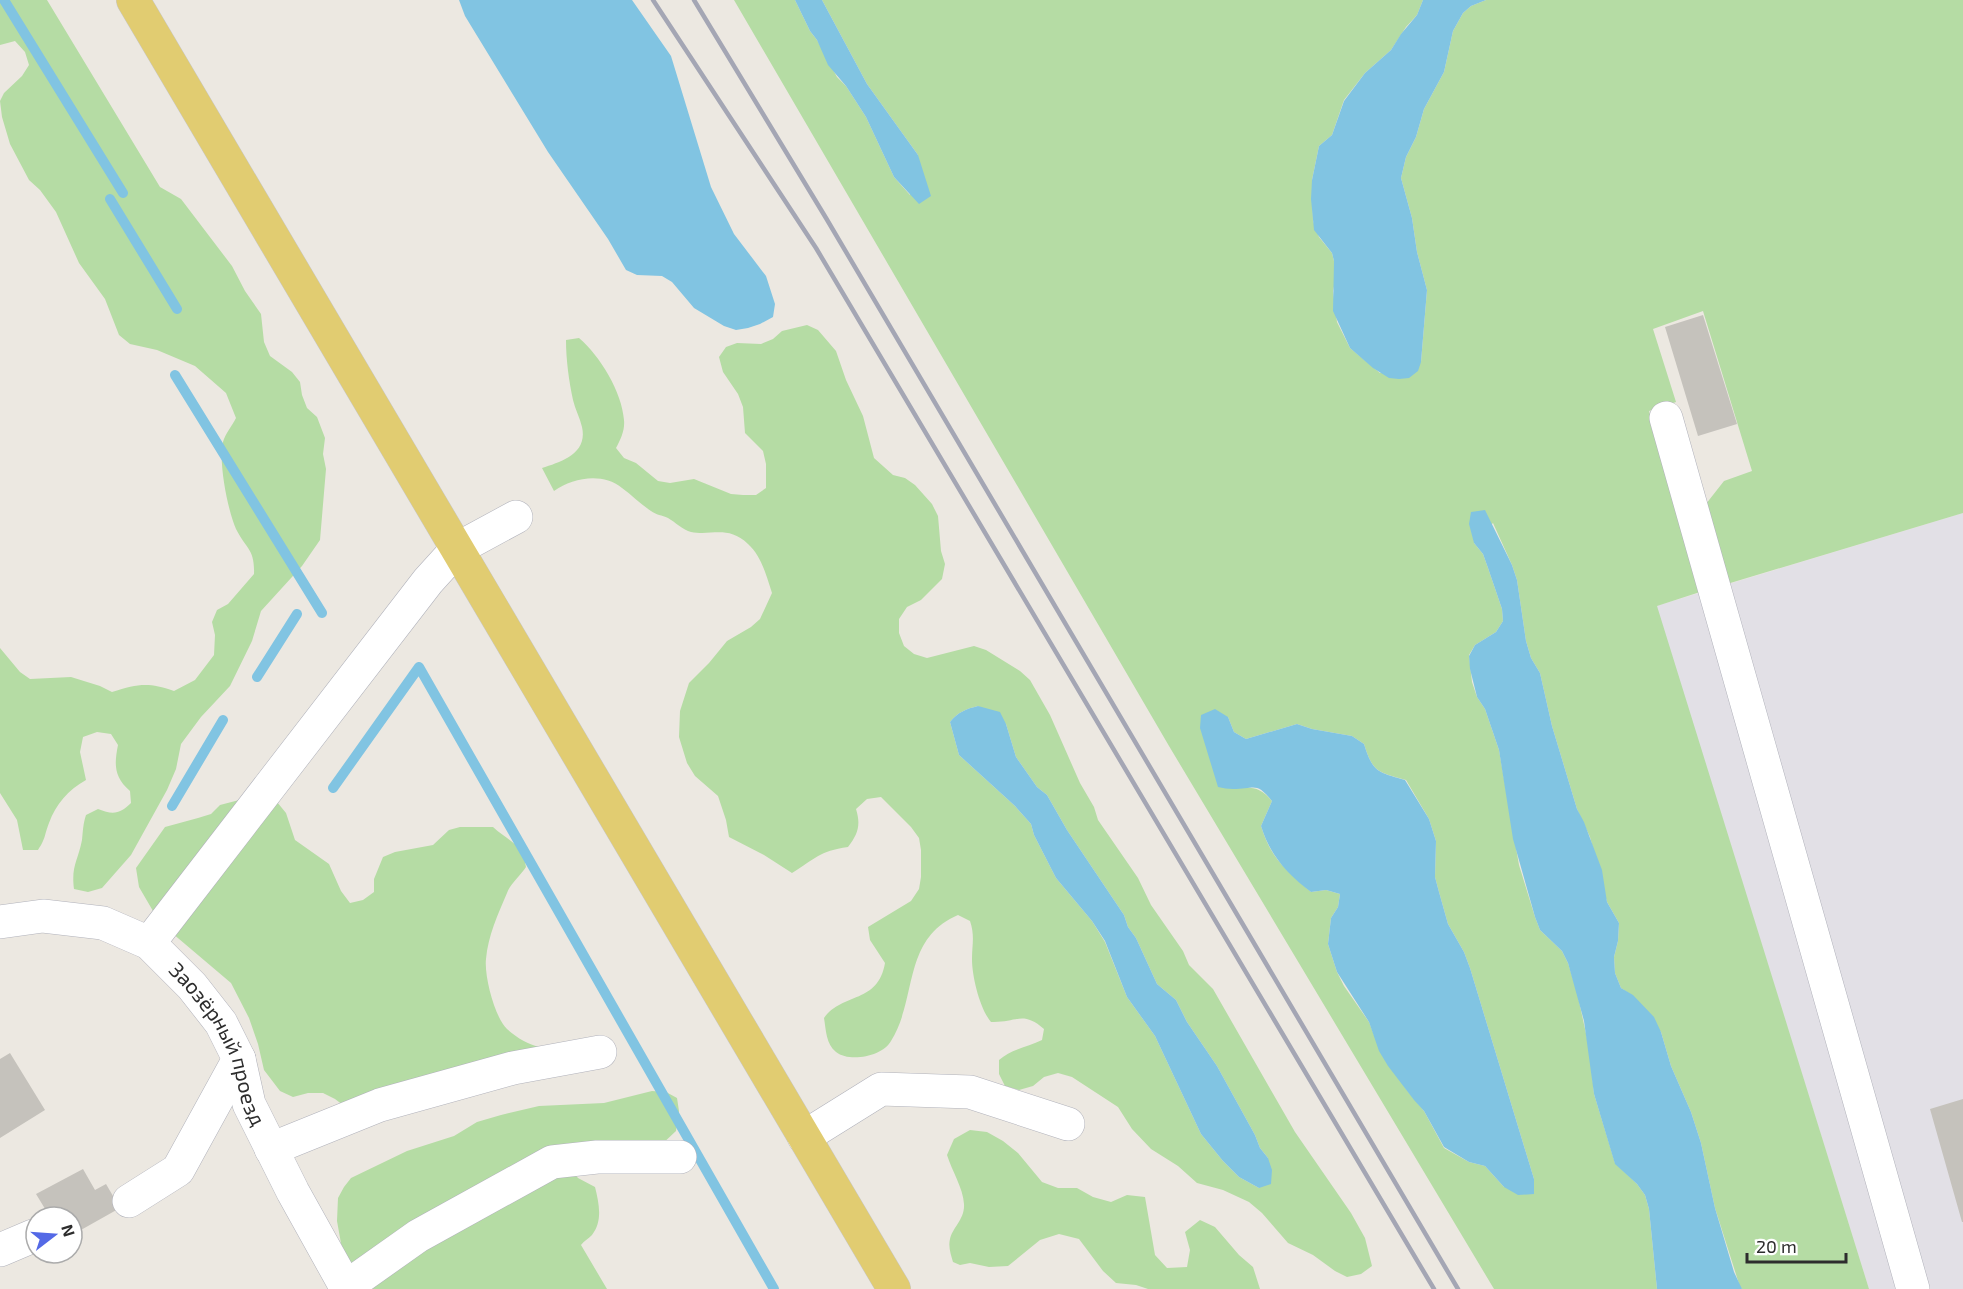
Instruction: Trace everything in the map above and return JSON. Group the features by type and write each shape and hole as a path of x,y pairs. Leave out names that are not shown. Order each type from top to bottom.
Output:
{"main road":[{"path":"133,0 894,1289"}],"street":[{"path":"1666,418 1913,1289"},
{"path":"149,943 428,581 458,549 516,517"},
{"name":"Заозёрный проезд","path":"0,922 43,916 103,923 149,943 192,986 221,1023 240,1059 249,1104 293,1192 346,1288"},
{"path":"271,1149 380,1105 513,1068 600,1052"},
{"path":"129,1201 178,1170 240,1059"},
{"path":"804,1137 881,1089 970,1092 1068,1124"},
{"path":"346,1288 418,1236 552,1162 597,1157 680,1157"},
{"path":"0,1250 24,1240"}],"shaded area":[{"path":"1963,513 1963,1289 1869,1289 1656,606"}],"green space":[{"path":"0,0 47,0 160,187 181,199 232,266 245,291 261,314 264,342 270,356 292,372 300,382 307,408 317,417 325,438 323,454 326,469 320,540 302,566 261,611 252,641 230,686 201,717 181,744 176,769 167,790 131,855 102,888 88,892 74,889 73,881 86,815 98,809 116,812 131,803 130,791 121,781 116,770 118,745 111,734 97,732 83,737 80,752 86,780 68,793 59,804 38,850 23,850 17,820 0,793 0,648 20,672 30,679 71,677 112,692 143,685 174,691 195,680 214,655 215,635 212,622 217,610 228,604 254,574 254,566 251,554 236,529 227,499 222,462 223,442 236,418 226,393 195,366 157,350 130,344 119,335 105,299 79,263 56,212 40,190 29,180 10,144 0,101 4,93 22,76 29,65 25,52 15,41 0,45"},
{"path":"734,0 795,0 837,77 846,86 866,117 894,177 910,195 918,155 867,84 822,0 1423,0 1417,15 1391,50 1365,73 1344,100 1332,135 1319,146 1312,180 1313,221 1319,237 1332,253 1334,261 1333,291 1337,322 1350,348 1380,373 1421,362 1427,290 1401,178 1406,157 1416,137 1424,109 1444,72 1453,31 1463,13 1471,6 1486,0 1963,0 1963,513 1727,584 1702,509 1724,481 1752,471 1703,311 1653,329 1676,402 1649,411 1700,592 1657,606 1869,1289 1742,1289 1740,1287 1715,1208 1701,1143 1691,1112 1671,1066 1661,1032 1633,996 1621,988 1615,973 1614,957 1619,923 1607,902 1590,837 1577,809 1552,726 1540,673 1531,658 1526,641 1517,580 1493,523 1474,543 1483,554 1502,609 1503,621 1496,632 1475,645 1469,655 1472,682 1477,697 1485,709 1499,750 1519,865 1535,917 1540,930 1562,951 1577,992 1590,1052 1594,1094 1615,1163 1645,1195 1649,1209 1657,1289 1494,1289 1169,746","holes":["1228,717 1234,732 1246,739 1297,724 1352,736 1364,744 1370,761 1378,770 1406,780 1429,819 1436,841 1435,877 1448,924 1470,968 1534,1179 1504,1187 1485,1166 1469,1162 1444,1148 1424,1111 1406,1089 1374,1035 1369,1022 1337,972 1328,944 1331,918 1338,907 1340,894 1326,890 1311,892 1287,870 1275,856 1261,826 1272,801 1255,789 1233,789"]},
{"path":"807,325 818,330 836,351 846,380 863,416 874,458 893,475 905,478 915,485 932,504 938,516 941,551 945,564 942,579 921,600 907,607 899,619 899,633 904,646 914,654 927,658 974,646 986,650 1020,671 1030,680 1050,715 1098,820 1138,878 1151,905 1183,951 1189,965 1213,989 1295,1132 1351,1213 1365,1238 1372,1266 1361,1274 1347,1277 1335,1271 1313,1255 1288,1243 1262,1213 1249,1202 1223,1190 1197,1183 1178,1166 1151,1149 1132,1129 1118,1107 1072,1077 1058,1073 1044,1077 1033,1086 1019,1090 1005,1086 999,1074 999,1060 1014,1051 1042,1040 1044,1029 1024,1019 991,1022 983,1009 975,983 972,966 972,926 970,921 958,915 940,926 928,939 919,954 905,1007 887,1046 874,1054 849,1057 836,1052 830,1045 824,1018 841,1004 868,992 881,976 885,963 870,940 868,927 911,901 919,889 921,850 919,838 881,797 867,799 856,809 858,829 848,847 824,853 792,873 729,837 718,796 695,776 687,763 679,737 680,711 689,683 727,641 760,619 772,593 760,560 753,549 741,538 720,532 688,531 668,518 653,512 622,488 606,480 597,478 579,480 554,491 542,468 565,460 581,444 582,427 574,403 566,348 566,340 579,338 602,364 619,398 624,424 616,448 624,458 636,463 658,481 670,483 694,479 731,494 756,495 766,488 766,464 763,451 745,433 743,407 738,394 723,372 719,357 726,347 737,343 761,344 773,339 782,331","holes":["978,706 1006,724 1016,757 1037,787 1047,795 1067,830 1124,915 1157,984 1176,1000 1187,1022 1217,1066 1260,1148 1268,1158 1259,1188 1239,1177 1201,1134 1155,1036 1127,997 1105,942 1092,921 1056,878 1034,835 1031,824 1015,806 959,755 950,722 959,713"]},
{"path":"243,799 277,802 286,813 295,840 329,864 341,891 350,903 363,900 374,892 374,879 383,857 395,852 433,845 449,830 460,827 493,827 514,844 522,853 526,867 508,890 494,925 487,950 487,976 491,996 503,1024 519,1038 540,1047 356,1115 323,1093 308,1093 293,1097 280,1091 264,1070 249,1018 231,983 172,933 153,911 139,887 136,868 165,827 211,814 220,805"},
{"path":"652,1091 666,1092 677,1098 679,1111 676,1131 660,1146 567,1165 578,1178 595,1187 599,1206 598,1224 592,1235 581,1245 607,1289 363,1289 342,1249 337,1221 338,1198 351,1178 407,1151 454,1136 477,1122 501,1115 539,1106 604,1103"},
{"path":"970,1130 987,1132 1003,1141 1018,1153 1042,1182 1058,1188 1077,1188 1093,1197 1111,1202 1127,1195 1145,1197 1155,1255 1167,1268 1187,1267 1190,1250 1185,1232 1200,1220 1215,1227 1239,1255 1253,1267 1260,1289 1148,1289 1116,1283 1103,1271 1079,1239 1059,1234 1040,1240 1008,1266 989,1267 970,1263 960,1265 953,1262 950,1239 963,1214 964,1204 960,1186 947,1155 954,1139"}],"water":[{"path":"459,0 632,0 671,56 711,187 734,234 766,276 775,304 773,317 760,324 736,330 724,326 694,308 672,282 662,276 637,275 626,270 608,239 548,152 465,16"},
{"path":"795,0 822,0 867,84 918,155 931,196 919,204 894,177 866,117 846,86 828,65"},
{"path":"1423,0 1486,0 1471,6 1463,13 1453,31 1444,72 1424,109 1416,137 1406,157 1401,178 1427,290 1421,362 1418,371 1409,378 1399,379 1389,378 1373,368 1350,348 1333,311 1334,261 1332,253 1314,230 1312,180 1319,146 1332,135 1344,101 1365,73 1391,50 1417,15"},
{"path":"1485,510 1517,580 1526,641 1531,658 1540,673 1552,726 1577,809 1602,870 1607,902 1619,923 1614,957 1615,973 1621,988 1633,995 1654,1017 1661,1032 1671,1066 1691,1112 1701,1143 1715,1208 1734,1272 1742,1289 1657,1289 1649,1209 1645,1195 1637,1184 1615,1164 1594,1094 1584,1021 1568,963 1562,951 1540,930 1535,917 1513,839 1499,750 1485,709 1477,697 1470,669 1469,656 1475,645 1496,632 1503,621 1502,609 1488,568 1483,554 1474,543 1469,524 1471,512"},
{"path":"978,706 1000,712 1016,757 1037,787 1047,795 1067,830 1124,915 1157,984 1176,1000 1187,1022 1217,1066 1260,1148 1268,1158 1272,1170 1271,1184 1259,1188 1239,1177 1201,1134 1155,1036 1127,997 1105,941 1092,921 1056,878 1034,835 1031,824 1015,806 959,755 950,722 963,711"},
{"path":"1215,709 1228,717 1234,732 1246,739 1297,724 1352,736 1364,744 1370,761 1378,770 1405,780 1429,819 1436,841 1435,877 1439,892 1448,924 1470,968 1534,1179 1534,1194 1518,1195 1504,1187 1485,1166 1469,1162 1444,1147 1424,1111 1388,1066 1379,1051 1369,1022 1337,972 1328,944 1331,918 1338,907 1340,894 1326,890 1311,892 1280,863 1269,846 1261,826 1272,801 1262,791 1258,788 1218,787 1200,728 1201,715"}],"building":[{"path":"1703,315 1737,424 1698,436 1665,327"},
{"path":"10,1053 45,1110 0,1138 0,1059"},
{"path":"1963,1099 1963,1222 1962,1222 1930,1109"},
{"path":"83,1169 95,1190 106,1184 120,1208 84,1228 84,1205 43,1205 36,1194"}],"waterway":[{"path":"4,0 123,193"},
{"path":"110,199 177,309"},
{"path":"175,375 322,613"},
{"path":"257,677 297,614"},
{"path":"333,788 419,667 774,1289"},
{"path":"172,806 223,720"}],"railway":[{"path":"653,0 816,248 1434,1289"},
{"path":"694,0 826,218 1458,1289"}]}
